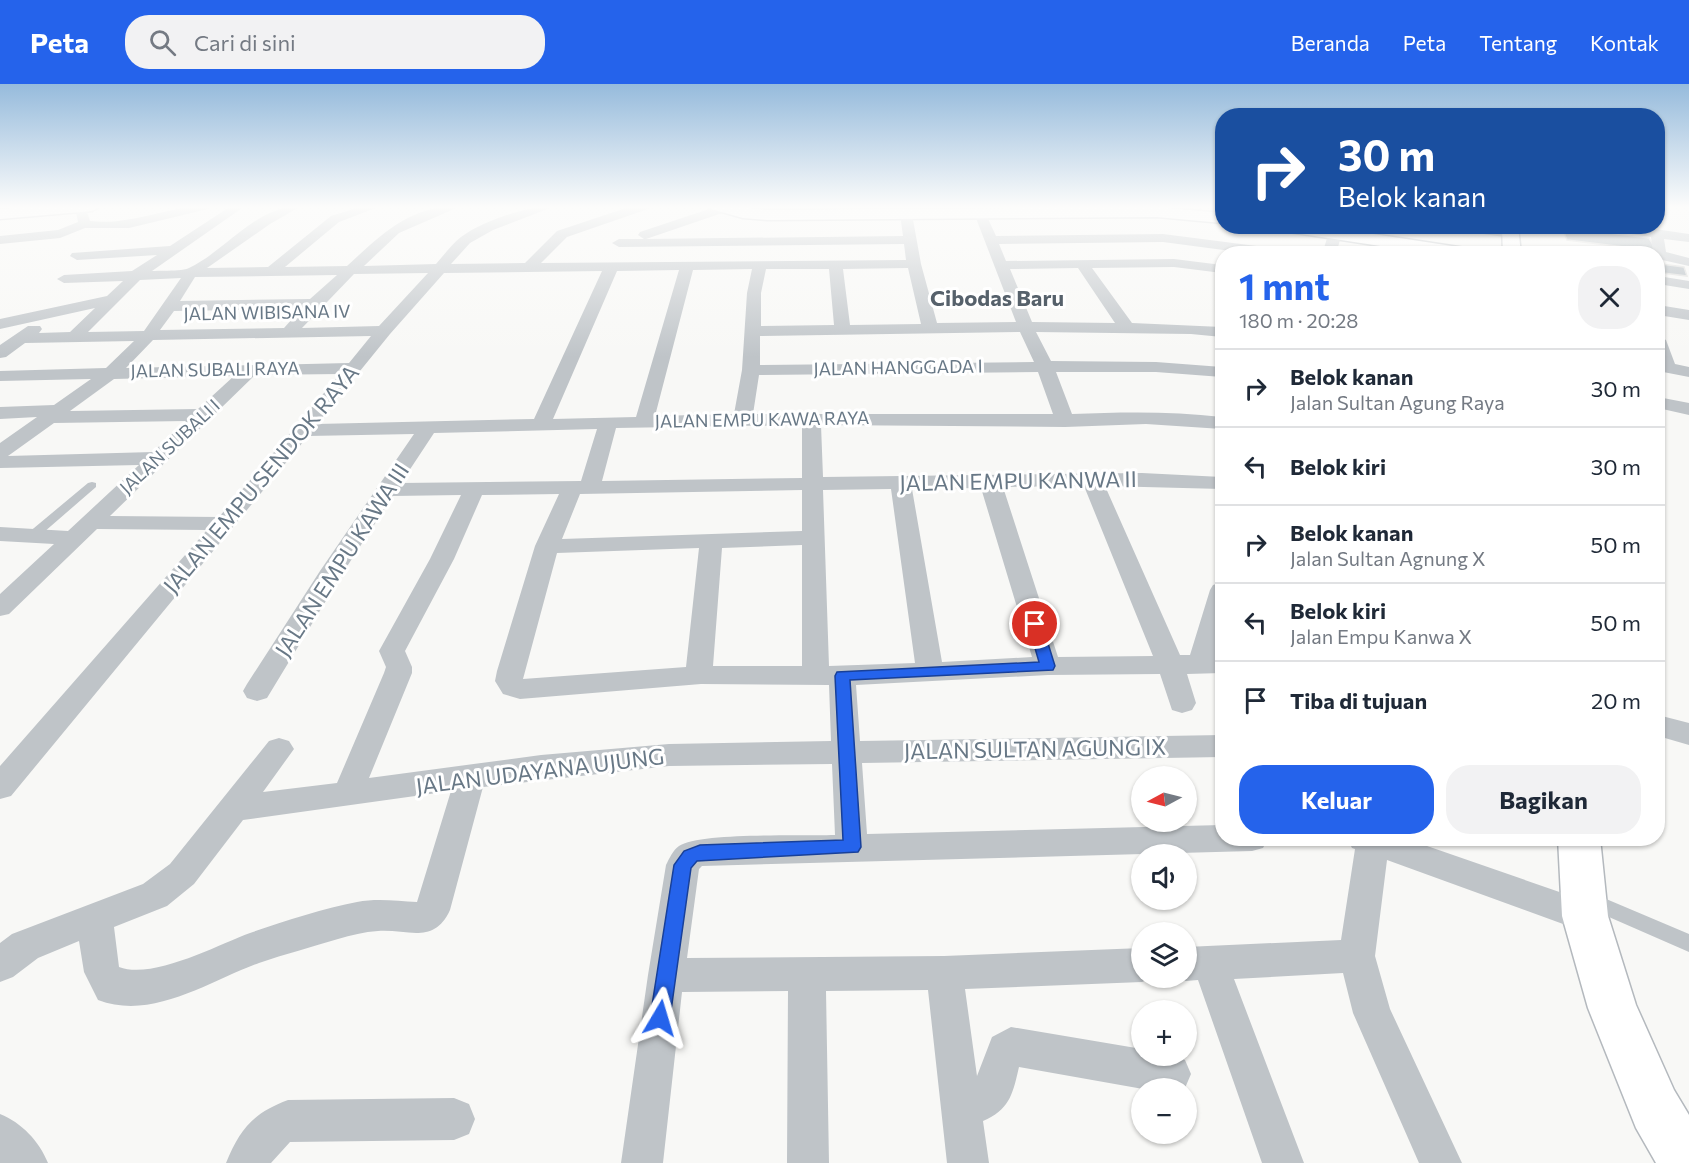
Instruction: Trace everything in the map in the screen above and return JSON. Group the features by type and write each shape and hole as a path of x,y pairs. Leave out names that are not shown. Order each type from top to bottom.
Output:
{"street":[{"path":"74,337 109,300 161,256"},
{"path":"2,452 111,372 150,334 191,273 215,256"},
{"path":"271,272 289,256"},
{"path":"290,332 314,304 365,256"},
{"name":"JALAN EMPU SENDOK RAYA","path":"0,787 225,524 384,331 450,256"},
{"path":"529,267 539,256"},
{"path":"541,425 612,256"},
{"path":"913,256 930,328"},
{"path":"997,256 1045,367 1065,421"},
{"path":"1666,256 1689,262"},
{"path":"1001,265 1174,263 1215,268"},
{"path":"64,279 191,273 529,267 914,264"},
{"path":"1082,264 1126,327"},
{"path":"644,421 687,266"},
{"path":"743,420 751,370 754,293 760,266"},
{"path":"836,266 843,330"},
{"path":"297,272 279,288 283,291 328,291"},
{"path":"1665,281 1689,285"},
{"path":"0,324 109,300"},
{"path":"167,306 314,304"},
{"path":"0,353 60,311"},
{"path":"1665,311 1689,315"},
{"path":"752,331 1126,327 1215,331"},
{"name":"JALAN WIBISANA IV","path":"21,338 384,331"},
{"name":"JALAN HANGGADA I","path":"751,370 1156,367 1215,371"},
{"path":"1665,367 1689,372"},
{"name":"JALAN SUBALI RAYA","path":"0,376 354,368"},
{"name":"JALAN SUBALI I","path":"2,604 160,458 251,370"},
{"path":"1665,404 1686,408 1689,428"},
{"path":"0,413 205,415"},
{"name":"JALAN EMPU KAWA RAYA","path":"301,430 644,421 969,418 1065,421 1176,419 1215,422"},
{"path":"811,420 813,538 829,675 847,753 852,847"},
{"path":"608,423 580,488 547,546 511,671 509,681 513,687 531,689 701,675 829,675 1048,666 1212,664 1215,642"},
{"name":"JALAN EMPU KAWA III","path":"257,691 332,571 428,428"},
{"path":"2,452 160,458"},
{"name":"JALAN EMPU KANWA II","path":"388,490 1174,479 1215,482"},
{"path":"1092,480 1170,664 1182,703"},
{"path":"990,481 1048,666"},
{"path":"900,482 930,671"},
{"path":"347,794 398,673 399,667 392,651 442,559 474,490"},
{"path":"0,534 32,536 80,530 225,524"},
{"path":"547,546 813,538"},
{"path":"701,675 699,662 711,541"},
{"path":"1665,728 1689,734"},
{"name":"JALAN SULTAN AGUNG IX","path":"847,753 1215,746"},
{"path":"0,966 25,946 154,895 182,874 279,749"},
{"name":"JALAN UDAYANA UJUNG","path":"234,809 541,767 669,755 847,753"},
{"path":"96,918 98,954 103,977 111,987 175,982 252,949 356,918 380,915 422,918 428,916 433,910 470,778"},
{"path":"642,1163 666,975 683,865 690,856 700,852 852,847 1215,839"},
{"path":"1368,846 1357,956 1372,1013 1441,1163"},
{"path":"1391,846 1584,906"},
{"path":"1580,846 1584,906 1617,1018 1655,1109 1687,1163"},
{"path":"1283,1163 1198,963 1357,956"},
{"path":"666,975 944,973 1131,965"},
{"path":"944,973 968,1163"},
{"path":"807,974 808,1163"},
{"path":"961,1105 984,1100 991,1093 1003,1052 1011,1046 1171,1074"},
{"path":"247,1163 269,1132 278,1124 288,1121 454,1119"},
{"path":"0,1135 27,1163"}],"lane":[{"path":"32,536 92,485"},
{"path":"1584,906 1689,943"}],"building":[{"path":"1665,265 1684,267 1687,276 1665,273"}],"district":[{"name":"Cibodas Baru","path":"997,298"}],"route":[{"path":"660,1018 683,865 690,856 700,852 852,847 842,676 1048,666 1035,624"}]}
